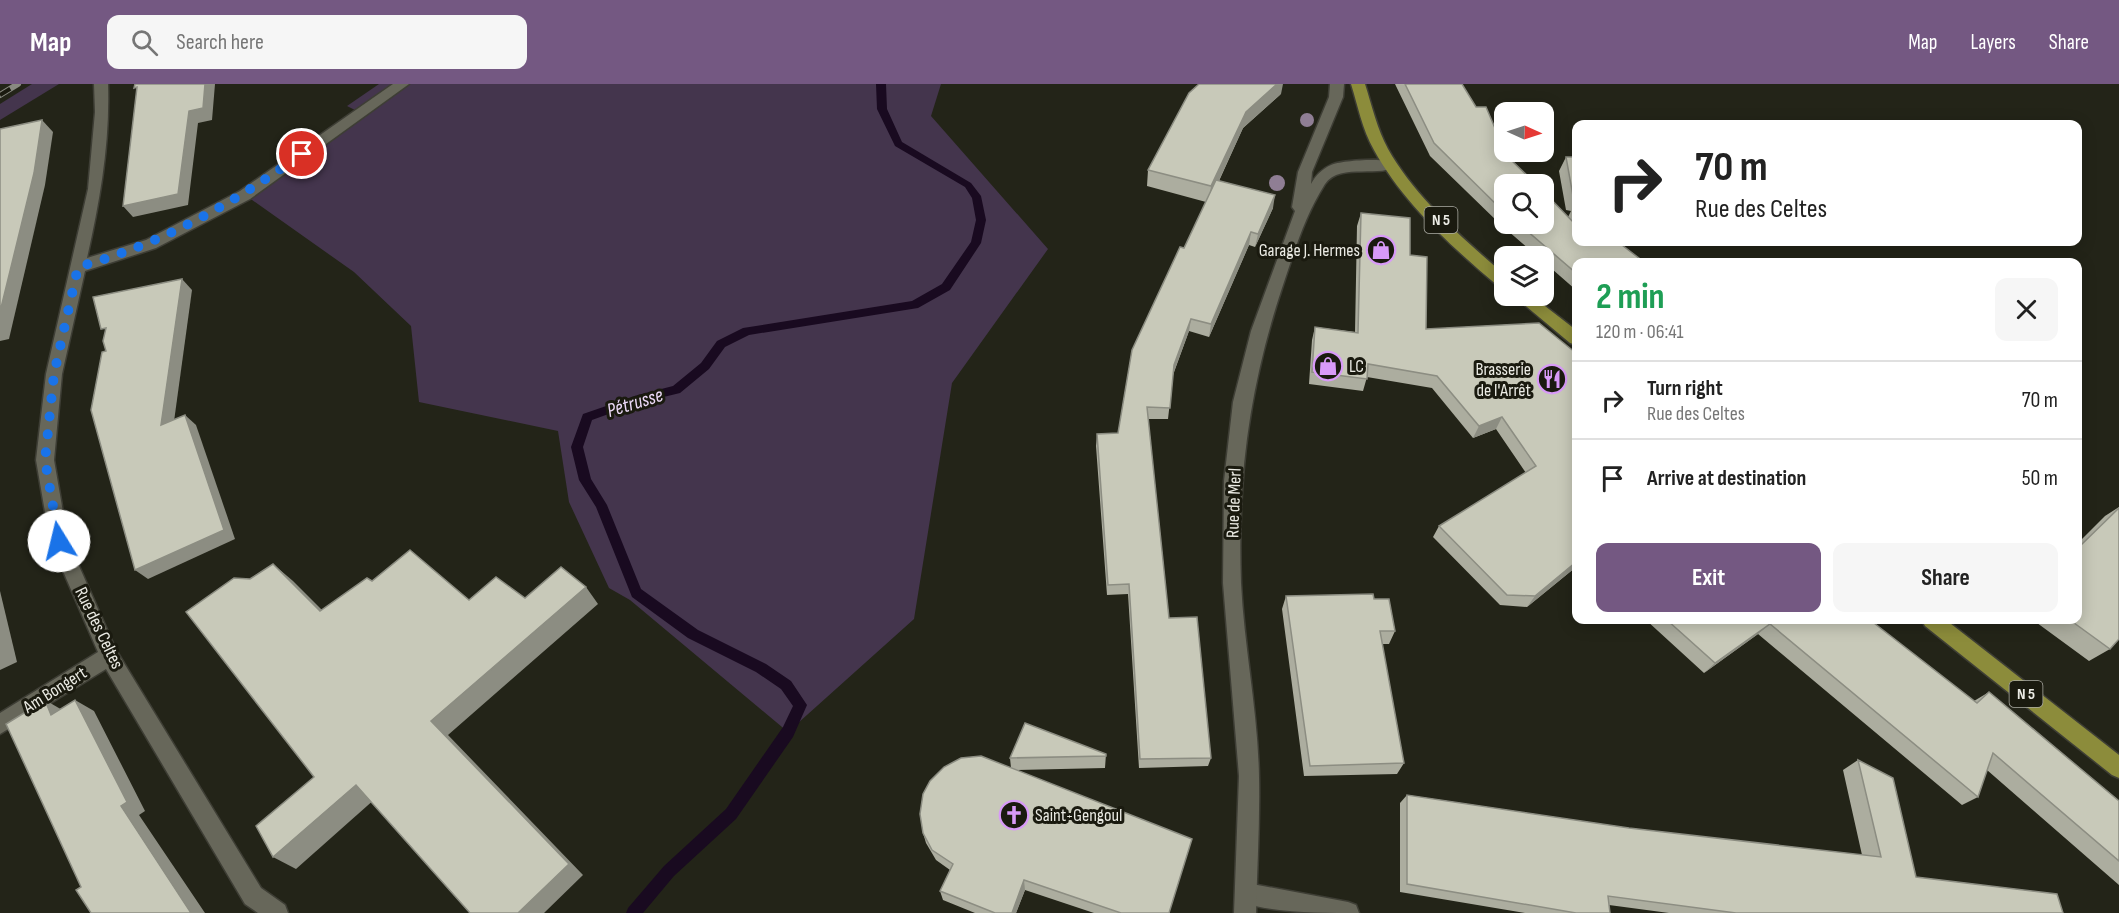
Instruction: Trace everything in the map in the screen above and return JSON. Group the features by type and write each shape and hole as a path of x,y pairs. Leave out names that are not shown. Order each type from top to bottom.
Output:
{"main road":[{"name":"N 5","path":"1358,84 1376,139 1389,164 1494,272"},
{"path":"1535,306 1572,336"},
{"name":"N 5","path":"1937,624 2119,768"}],"street":[{"name":"Rue des Celtes","path":"101,84 102,112 95,189 54,374 45,460 59,541 109,656 253,896 276,913"},
{"path":"78,267 151,244 244,195 402,84"},
{"path":"1298,218 1305,172 1336,97 1337,84"},
{"name":"Rue de Merl","path":"1246,904 1249,776 1233,583 1233,481 1242,402 1259,331 1298,218 1322,177 1337,168 1389,164"},
{"name":"Am Bongert","path":"0,724 109,656"},
{"path":"1246,904 1348,913"}],"shaded area":[{"path":"32,84 59,84 0,120 0,104"},
{"path":"379,84 941,84 931,116 1048,249 952,383 914,619 788,732 630,600 609,588 569,502 558,431 419,402 411,326 354,272 245,195 359,112 347,106"}],"building":[{"path":"135,84 205,84 203,108 189,111 178,194 123,206 137,87 134,88"},
{"path":"1199,84 1277,84 1246,112 1211,186 1148,170 1189,93"},
{"path":"1405,84 1462,84 1476,107 1486,107 1494,126 1494,162 1513,162 1526,174 1494,174 1494,202 1434,143"},
{"path":"42,120 34,173 0,312 0,129"},
{"path":"1566,157 1572,157 1572,190"},
{"path":"1216,180 1275,195 1258,234 1251,232 1211,324 1191,319 1174,365 1170,408 1147,407 1169,618 1197,617 1211,758 1140,759 1129,584 1108,585 1097,434 1118,433 1132,350 1180,247 1184,248"},
{"path":"1554,202 1572,221 1572,246 1623,246 1639,258 1572,258 1572,270 1554,254 1554,246 1545,246 1531,234 1554,234"},
{"path":"1361,213 1410,218 1410,255 1427,257 1426,329 1539,323 1572,350 1572,565 1535,596 1507,595 1439,526 1536,466 1502,417 1479,426 1437,376 1368,364 1367,379 1312,372 1315,327 1358,333"},
{"path":"182,279 161,425 185,415 224,530 135,570 91,410 102,352 106,351 103,341 106,328 101,329 93,297"},
{"path":"2119,508 2119,639 2110,649 2076,624 2082,624 2082,544"},
{"path":"410,550 469,600 496,577 525,598 561,567 586,587 431,721 569,864 518,913 470,913 356,785 273,857 256,826 314,777 186,612 234,578 250,579 273,564 320,611 367,578 372,581"},
{"path":"1373,594 1374,599 1389,599 1395,631 1380,631 1404,763 1310,766 1286,596"},
{"path":"1671,624 1770,624 1715,663"},
{"path":"1770,624 1875,624 1977,703 1989,692 2119,801 2119,861 1993,753 1978,797"},
{"path":"45,700 51,715 75,700 127,802 121,806 191,913 91,913 76,890 81,887 6,724"},
{"path":"1025,723 1106,754 1106,756 1010,758"},
{"name":"Saint-Gengoul","path":"981,756 1192,839 1169,913 1121,913 1024,880 1012,913 995,913 940,891 953,864 932,850 923,833 920,814 923,794 930,781 944,767 961,758"},
{"path":"1858,760 1893,778 1916,877 2057,894 2063,913 1736,913 1608,896 1610,913 1576,913 1407,884 1407,795 1629,828 1881,857"}],"waterway":[{"name":"Pétrusse","path":"633,913 669,871 731,814 788,732 800,705 786,685 761,668 693,634 636,593 601,505 585,480 577,447 587,417 638,399 676,390 705,366 721,344 747,331 914,305 946,287 976,243 981,220 977,198 968,185 898,144 882,109 881,84"}],"railway":[{"path":"0,95 18,84"}],"place":[{"name":"Garage J. Hermes","path":"1381,250"},
{"name":"LC","path":"1328,366"},
{"name":"Brasserie de l'Arrêt","path":"1552,379"},
{"name":"Saint-Gengoul","path":"1014,815"}],"route":[{"path":"59,541 45,460 54,374 78,267 151,244 244,195 302,154"}]}
